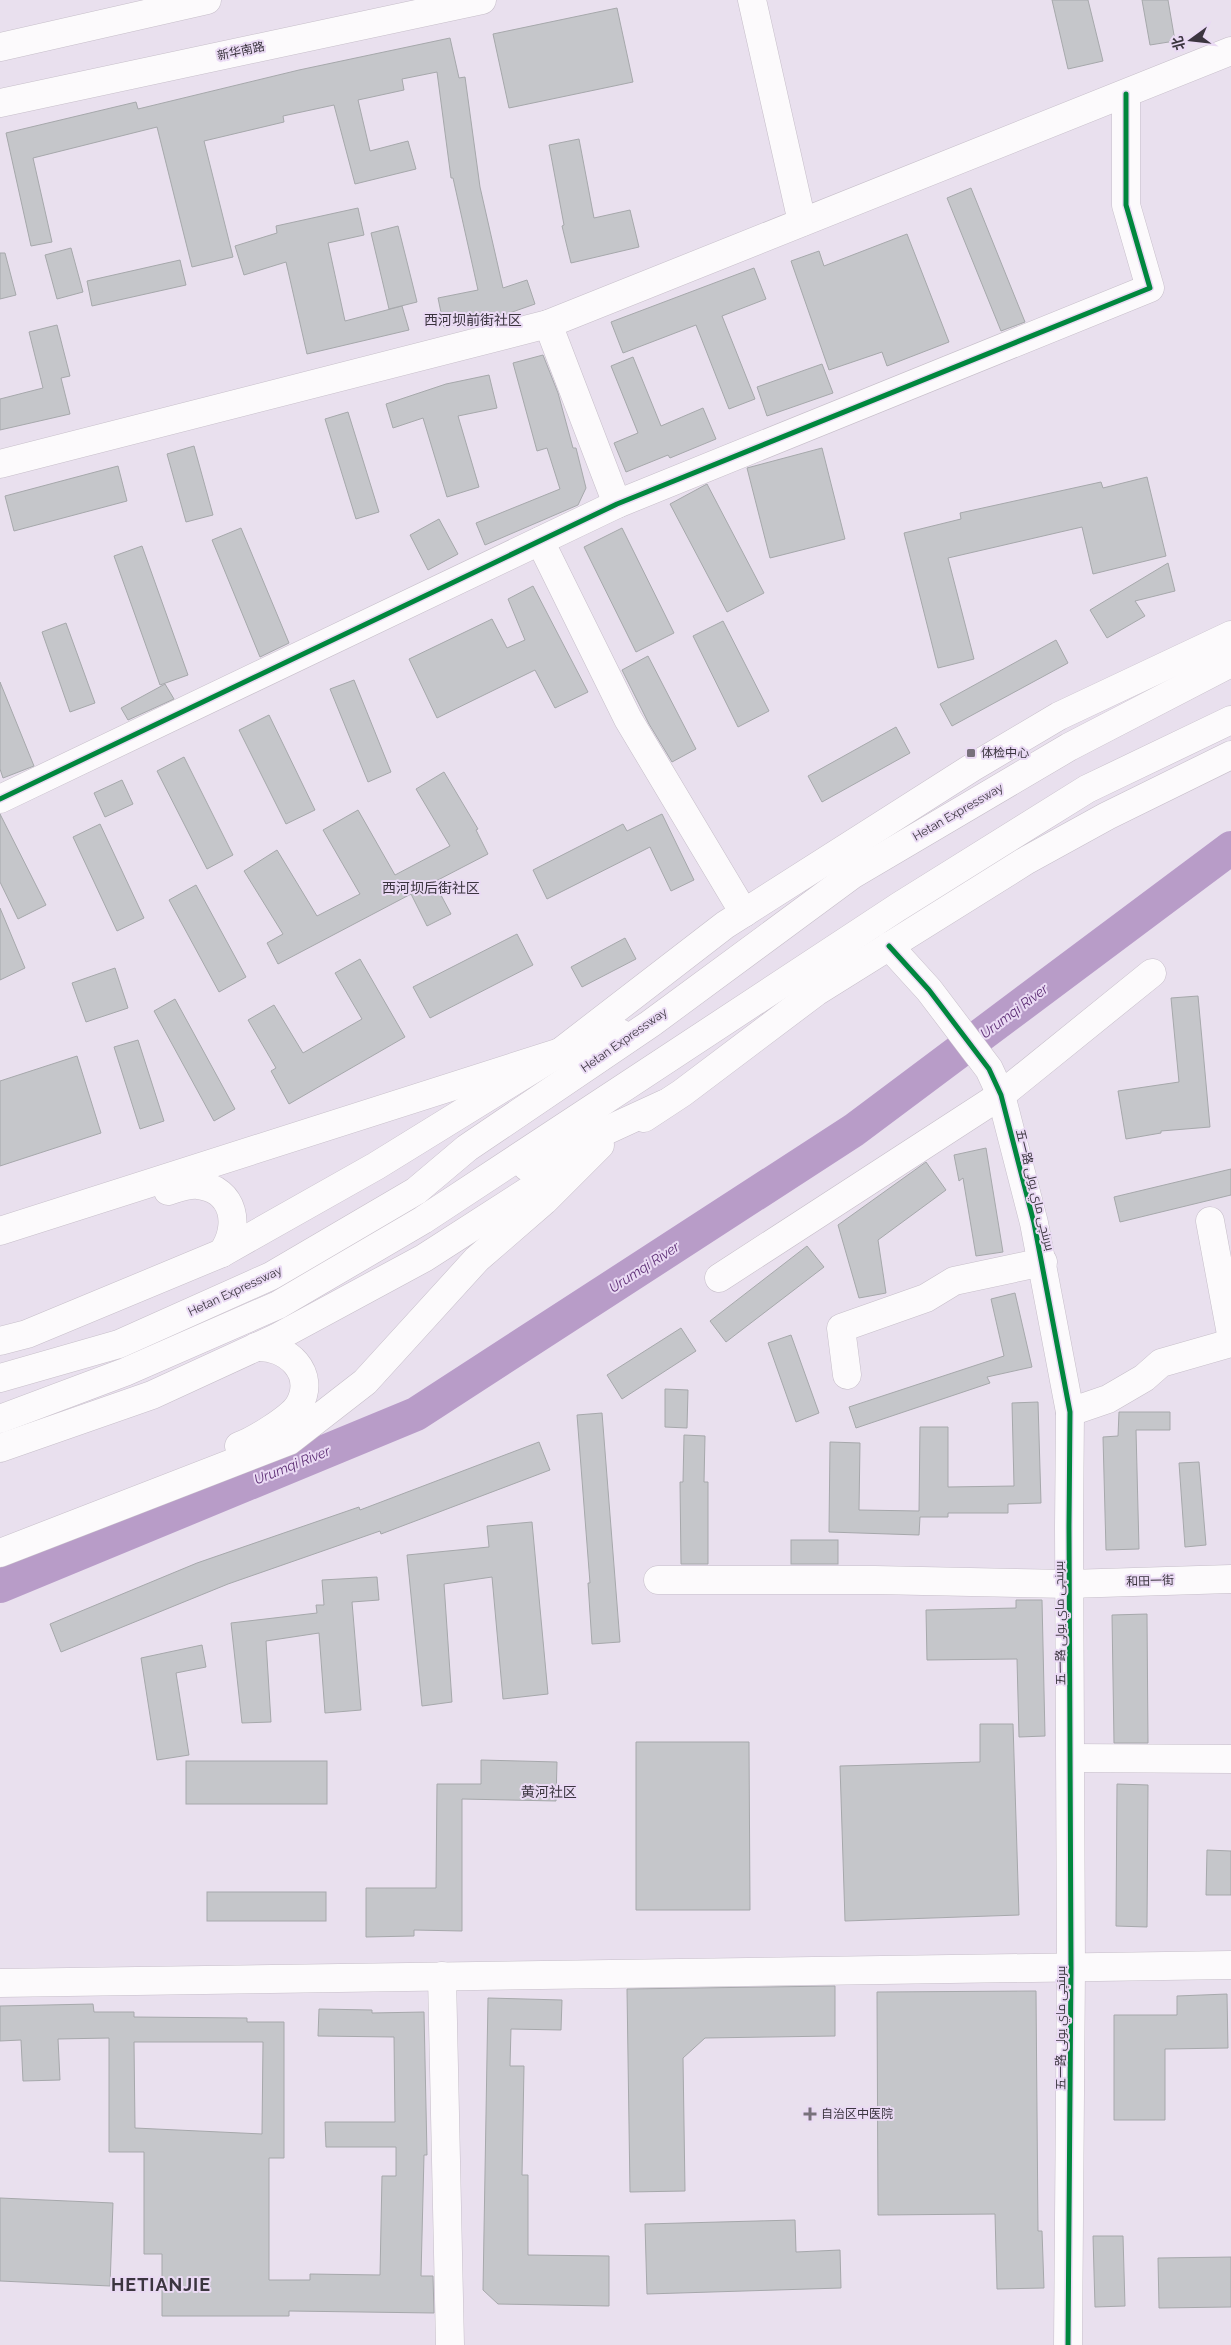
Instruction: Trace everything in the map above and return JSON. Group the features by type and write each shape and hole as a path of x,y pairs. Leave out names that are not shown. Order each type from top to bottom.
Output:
{"main road":[{"path":"0,47 207,0"},
{"name":"新华南路","path":"0,103 482,0"},
{"path":"752,0 802,222"},
{"path":"0,464 548,324 1126,94 1231,50"},
{"path":"0,799 617,504 1150,288 1126,205 1126,94"},
{"path":"548,324 617,504"},
{"path":"540,541 628,719 744,913"},
{"path":"0,1341 27,1334 222,1253 376,1166 559,1053 725,925 973,766 1059,716 1231,634"},
{"name":"Hetan Expressway","path":"0,1378 119,1344 271,1276 416,1191 467,1148 650,1024 852,875 1069,747 1231,663"},
{"path":"0,1419 125,1372 278,1305 446,1204 898,907 1087,789 1231,720"},
{"path":"0,1448 152,1395 256,1347 424,1258 664,1104 816,992 889,946 1035,856 1106,816 1231,755"},
{"name":"五一路 بىرىنچى ماي يولى","path":"889,946 929,990 988,1068 1001,1095 1042,1262 1070,1412 1071,1968 1068,2345"},
{"path":"719,1278 1001,1095 1152,973"},
{"path":"0,1231 650,1024"},
{"path":"446,1204 664,1104"},
{"path":"0,1553 289,1441 365,1382 477,1259 544,1201 600,1146"},
{"path":"0,1245 185,1186 198,1185 216,1192 229,1206 234,1230 230,1243 222,1253"},
{"path":"1210,1221 1231,1334"},
{"path":"847,1375 841,1328 926,1298 954,1281 1042,1262"},
{"path":"1070,1412 1108,1399 1144,1378 1161,1363 1231,1343"},
{"path":"0,1536 244,1444 292,1414 300,1403 303,1391 303,1378 299,1367 291,1357 280,1350 268,1346 256,1347"},
{"name":"和田一街","path":"658,1580 875,1580 1069,1584 1231,1578"},
{"path":"1071,1758 1231,1759"},
{"path":"0,1983 1231,1965"},
{"path":"442,1976 450,2345"}],"building":[{"path":"1052,0 1088,0 1103,61 1068,69"},
{"path":"1142,0 1168,0 1175,41 1150,45"},
{"path":"617,8 633,82 509,108 493,34"},
{"path":"450,38 459,78 465,77 480,187 503,288 527,280 535,304 501,316 444,327 438,298 478,290 453,178 451,178 437,72 402,79 404,90 358,100 370,151 408,141 416,169 355,184 334,105 283,116 284,122 204,141 233,257 192,267 157,127 33,158 52,242 31,246 6,133 136,102 138,109 299,70"},
{"path":"579,139 594,218 630,210 639,247 571,263 562,226 564,225 549,145"},
{"path":"971,188 1025,322 1001,331 947,198"},
{"path":"358,208 364,235 328,243 345,321 402,306 409,330 307,354 286,262 244,275 235,246 277,233 276,226"},
{"path":"398,226 417,302 389,309 371,233"},
{"path":"907,234 949,342 887,366 882,352 829,370 791,261 819,251 824,266"},
{"path":"71,248 83,292 57,299 45,255"},
{"path":"0,253 5,253 16,295 0,299"},
{"path":"180,260 186,285 92,306 87,281"},
{"path":"754,268 766,299 722,316 755,399 729,409 696,325 623,353 611,322"},
{"path":"57,325 70,376 61,378 70,414 0,430 0,399 43,388 29,332"},
{"path":"543,355 558,393 573,448 576,448 586,488 578,505 485,545 476,523 560,489 547,448 537,451 513,363"},
{"path":"633,357 661,426 703,408 716,439 670,458 668,455 626,472 614,443 638,433 611,366"},
{"path":"822,364 833,393 767,416 757,387"},
{"path":"489,375 497,408 458,416 479,487 447,497 423,418 393,428 386,404 446,384"},
{"path":"348,412 379,512 356,519 325,419"},
{"path":"194,446 213,515 186,522 167,454"},
{"path":"822,448 845,539 770,558 747,468"},
{"path":"118,466 127,501 14,531 5,496"},
{"path":"1147,477 1166,556 1093,574 1082,527 948,558 974,659 938,668 904,533 961,519 960,513 1101,482 1103,488"},
{"path":"707,484 764,593 727,612 670,504"},
{"path":"439,519 458,554 428,570 410,535"},
{"path":"241,528 289,643 260,657 212,540"},
{"path":"622,528 674,633 636,652 584,547"},
{"path":"142,546 188,675 160,685 114,556"},
{"path":"1168,563 1175,591 1135,601 1145,616 1107,638 1090,610"},
{"path":"533,586 588,692 555,708 535,670 437,718 409,659 492,619 507,648 525,640 508,599"},
{"path":"723,621 769,711 738,727 693,636"},
{"path":"66,623 95,703 70,712 42,632"},
{"path":"1056,640 1068,663 952,726 940,704"},
{"path":"648,656 696,749 672,762 649,724 622,670"},
{"path":"354,680 391,772 368,782 330,689"},
{"path":"0,682 34,766 3,778 0,769"},
{"path":"165,684 174,699 128,720 121,708"},
{"path":"269,715 315,810 286,824 239,730"},
{"path":"896,727 910,753 822,802 808,776"},
{"path":"184,757 233,855 207,869 157,771"},
{"path":"444,772 478,829 476,830 488,854 434,882 451,914 427,926 411,894 278,964 267,943 283,934 244,871 277,850 317,916 360,894 323,830 358,810 395,875 450,846 416,789"},
{"path":"122,780 133,804 105,817 94,793"},
{"path":"0,814 46,905 18,919 0,882"},
{"path":"662,814 694,880 671,891 650,847 547,899 533,870 623,824 627,831"},
{"path":"100,824 144,918 117,931 73,837"},
{"path":"196,885 246,977 219,992 169,900"},
{"path":"0,908 25,968 0,980"},
{"path":"517,934 533,965 430,1018 413,987"},
{"path":"625,938 636,959 582,987 571,967"},
{"path":"360,959 405,1037 289,1104 271,1071 276,1068 248,1020 274,1005 303,1053 362,1019 335,973"},
{"path":"115,968 128,1008 86,1022 72,983"},
{"path":"1198,996 1210,1127 1161,1131 1161,1133 1126,1139 1118,1091 1179,1082 1171,998"},
{"path":"175,999 235,1109 214,1121 154,1011"},
{"path":"138,1040 164,1121 140,1129 114,1047"},
{"path":"77,1056 101,1133 0,1166 0,1081"},
{"path":"986,1148 1003,1252 976,1256 963,1178 959,1181 954,1155"},
{"path":"926,1162 946,1190 878,1240 886,1293 859,1298 838,1225"},
{"path":"1231,1169 1231,1195 1120,1222 1114,1197"},
{"path":"807,1246 824,1267 726,1342 710,1321"},
{"path":"1015,1293 1032,1367 987,1377 990,1383 856,1428 849,1407 1004,1356 991,1299"},
{"path":"681,1328 696,1351 622,1399 607,1375"},
{"path":"791,1335 819,1413 796,1422 768,1343"},
{"path":"665,1389 688,1390 687,1428 665,1427"},
{"path":"1038,1402 1041,1503 1008,1504 1008,1513 948,1513 948,1517 920,1517 919,1535 829,1532 830,1442 860,1443 859,1510 919,1511 920,1427 948,1427 948,1487 1014,1486 1012,1403"},
{"path":"1119,1412 1170,1412 1170,1430 1136,1430 1139,1549 1106,1550 1103,1437 1118,1436"},
{"path":"602,1413 620,1642 592,1644 588,1583 590,1583 577,1415"},
{"path":"684,1435 705,1436 704,1482 708,1482 708,1564 681,1564 680,1482 683,1482"},
{"path":"539,1442 550,1470 381,1534 380,1531 228,1584 61,1652 50,1624 197,1563 359,1507 360,1510"},
{"path":"1199,1462 1206,1545 1185,1547 1179,1463"},
{"path":"532,1522 548,1694 503,1699 492,1577 444,1584 452,1702 422,1706 407,1555 489,1547 487,1526"},
{"path":"791,1540 838,1540 838,1564 791,1564"},
{"path":"377,1577 379,1600 352,1602 361,1710 325,1713 319,1633 266,1641 271,1722 242,1723 231,1623 317,1613 316,1605 324,1605 322,1580"},
{"path":"1016,1600 1042,1600 1045,1736 1019,1737 1017,1659 927,1660 926,1610 1016,1608"},
{"path":"1147,1614 1148,1743 1114,1743 1112,1615"},
{"path":"202,1645 206,1667 176,1673 189,1755 157,1760 141,1658"},
{"path":"980,1724 1013,1724 1019,1915 845,1921 840,1766 980,1762"},
{"path":"636,1742 749,1742 750,1910 636,1910"},
{"path":"481,1760 557,1762 556,1801 462,1799 462,1931 414,1930 414,1936 366,1937 366,1888 436,1888 437,1784 481,1784"},
{"path":"186,1761 327,1761 327,1804 186,1804"},
{"path":"1117,1784 1148,1785 1147,1927 1116,1926"},
{"path":"1207,1850 1231,1851 1231,1895 1206,1895"},
{"path":"207,1892 326,1892 326,1921 207,1921"},
{"path":"835,1986 835,2036 705,2038 683,2058 685,2191 630,2192 627,1989"},
{"path":"1036,1991 1038,2231 1042,2231 1044,2288 997,2289 995,2214 878,2215 877,1992"},
{"path":"1227,1994 1228,2048 1165,2049 1165,2120 1114,2120 1114,2015 1177,2015 1177,1996"},
{"path":"488,1998 562,2000 561,2030 511,2029 510,2066 524,2066 522,2175 528,2175 528,2255 609,2256 609,2306 498,2304 483,2290"},
{"path":"93,2004 94,2012 134,2012 134,2017 247,2018 247,2022 284,2022 284,2158 269,2158 269,2280 310,2280 310,2274 380,2275 382,2176 396,2176 396,2147 326,2147 325,2122 395,2122 394,2037 318,2036 319,2009 372,2010 372,2013 424,2012 427,2155 424,2155 421,2276 433,2276 434,2313 289,2311 289,2316 162,2316 162,2254 144,2254 144,2152 109,2152 109,2038 58,2039 60,2080 23,2081 21,2040 0,2041 0,2006","holes":["134,2042 263,2042 262,2134 135,2128"]},
{"path":"0,2198 113,2203 110,2286 0,2281"},
{"path":"795,2220 796,2252 840,2250 841,2288 647,2294 645,2224"},
{"path":"1093,2236 1123,2236 1125,2306 1095,2307"},
{"path":"1231,2257 1231,2307 1159,2308 1158,2258"}],"waterway":[{"name":"Urumqi River","path":"0,1586 416,1414 854,1130 1231,848"}],"cycle path":[{"path":"0,799 617,504 1150,288 1126,205 1126,94"},
{"path":"889,946 929,990 989,1069 1001,1095 1034,1223 1070,1412 1071,1968 1068,2345"}],"place":[{"name":"体检中心","path":"971,753"},
{"name":"自治区中医院","path":"810,2114"}],"district":[{"name":"西河坝前街社区","path":"473,320"},
{"name":"西河坝后街社区","path":"431,888"},
{"name":"黄河社区","path":"549,1792"},
{"name":"HETIANJIE","path":"161,2284"}]}
